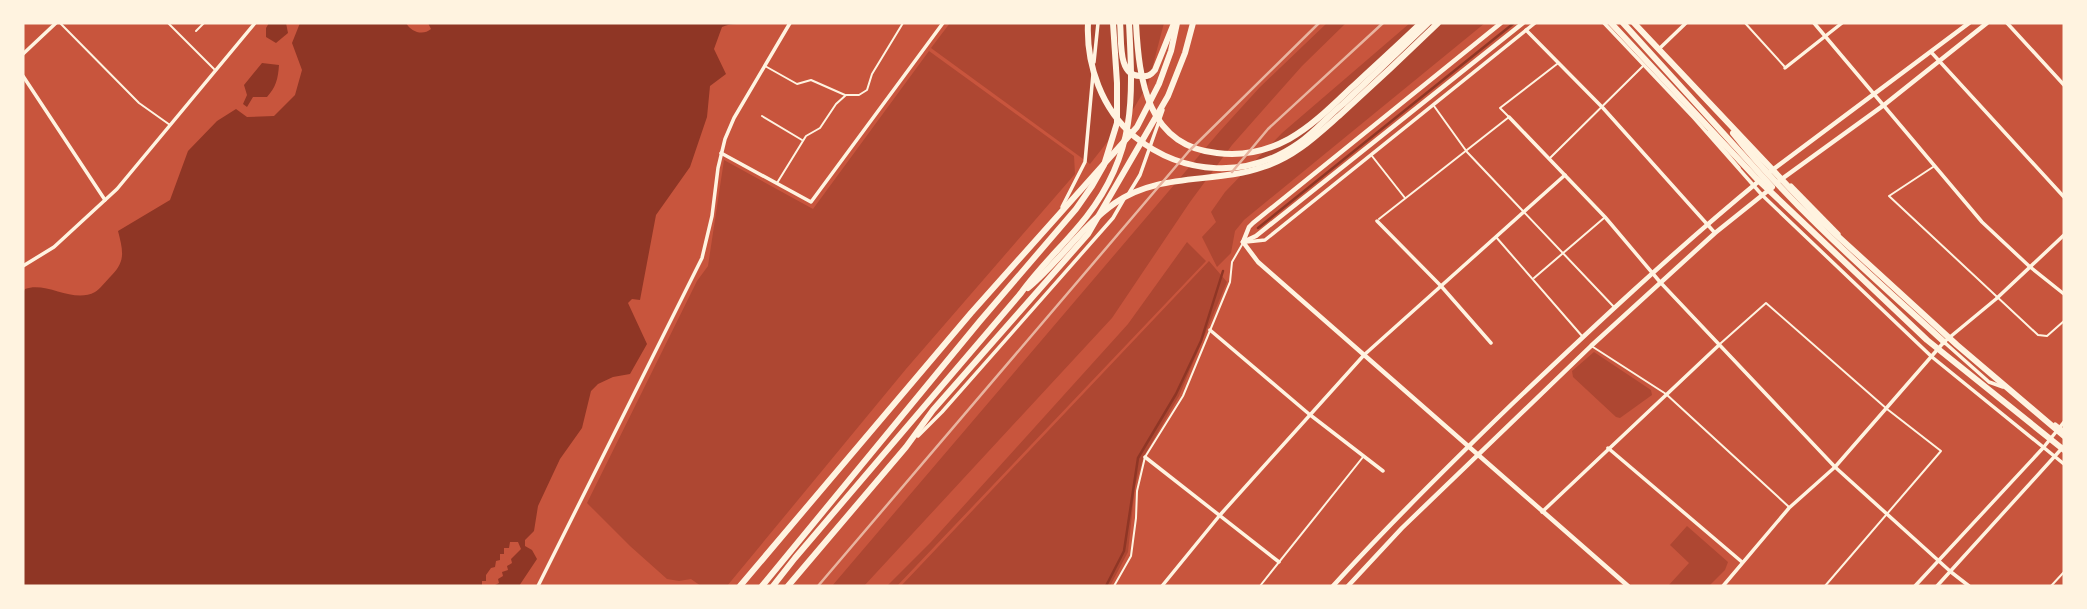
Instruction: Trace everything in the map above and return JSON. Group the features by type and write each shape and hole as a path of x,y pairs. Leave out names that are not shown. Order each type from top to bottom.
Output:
{"main road":[{"path":"1088,23 1089,55 1095,78 1124,128 1167,158 1210,169 1228,169 1266,160 1300,142 1429,23"},
{"path":"762,586 1076,209 1092,186 1104,165 1116,123 1117,83 1113,23"},
{"path":"1120,23 1125,68 1131,75 1141,76 1152,74 1175,23"},
{"path":"773,586 1036,272 1087,215 1112,177 1125,143 1131,116 1129,23"},
{"path":"1136,23 1145,90 1159,122 1177,140 1211,153 1224,154 1261,150 1297,134 1328,110 1422,23"},
{"path":"740,586 953,334 1137,127 1159,84 1171,51 1175,23"},
{"path":"788,586 906,447 933,410 1088,234 1168,96 1185,53 1193,23"},
{"path":"1021,293 1040,278 1094,220 1116,202 1141,189 1172,181 1245,173 1294,153 1369,89 1438,23"},
{"path":"1611,23 1756,178 1927,340 2064,448"},
{"path":"1623,23 1772,187"},
{"path":"1636,23 1819,219 1957,345 2064,433"},
{"path":"1698,91 1764,171 1866,270 1946,340"}],"street":[{"path":"23,54 57,23"},
{"path":"538,586 702,258 712,216 721,153 734,118 790,23"},
{"path":"721,153 811,202 943,23"},
{"path":"1057,217 1084,162 1098,23"},
{"path":"1243,242 1248,227 1501,23"},
{"path":"1243,242 1256,236 1523,23"},
{"path":"1243,242 1265,240 1535,23"},
{"path":"1604,23 1762,195 1931,356 2064,464"},
{"path":"1636,23 1774,168 1989,382 2010,389 2064,433"},
{"path":"1660,48 1686,23"},
{"path":"1814,23 1997,238 2064,294"},
{"path":"1785,68 1842,23"},
{"path":"1333,586 1392,520 1651,272 1774,168 1969,23"},
{"path":"1348,586 1402,528 1478,454 1715,233 1783,177 1884,105 1987,23"},
{"path":"2007,23 2064,85"},
{"path":"23,267 54,247 117,189 252,24"},
{"path":"1526,30 1603,108 1715,233"},
{"path":"1931,52 2064,197"},
{"path":"23,76 105,200"},
{"path":"906,447 942,412 1113,218 1140,175 1168,96"},
{"path":"1509,117 1835,467 1969,586"},
{"path":"1724,122 1752,153 1761,154"},
{"path":"1709,132 1735,160 1744,176"},
{"path":"1163,586 1220,515 1364,355 1565,175"},
{"path":"1377,221 1441,286 1491,343"},
{"path":"1723,586 1789,508 1835,467 1946,340 1996,299 2064,234"},
{"path":"1243,242 1254,258 1628,586"},
{"path":"1210,330 1309,414 1382,471"},
{"path":"1542,512 1719,345"},
{"path":"1916,586 2064,422"},
{"path":"1608,448 1742,562"},
{"path":"1937,586 2064,448"},
{"path":"1145,457 1279,562"},
{"path":"1349,568 1358,576"}],"lane":[{"path":"57,23 139,103 171,125"},
{"path":"168,23 215,70"},
{"path":"196,31 204,23"},
{"path":"765,66 797,84 811,80 846,96 859,95 867,90 872,75 903,23"},
{"path":"1745,23 1785,68"},
{"path":"1377,221 1509,117 1500,108 1557,63"},
{"path":"1550,159 1644,65"},
{"path":"778,183 806,136 820,128 836,104 846,96"},
{"path":"1433,105 1467,152 1614,307"},
{"path":"762,116 803,141"},
{"path":"1371,155 1405,198"},
{"path":"1934,167 1889,196 1996,299 2038,335 2047,336 2064,321"},
{"path":"1534,279 1605,217"},
{"path":"1496,237 1583,336"},
{"path":"1114,586 1131,556 1137,491 1145,457 1183,396 1230,282 1232,262 1243,242"},
{"path":"1719,345 1766,303 1887,409 1941,451 1825,586"},
{"path":"1591,346 1666,394 1789,508"},
{"path":"1260,586 1363,457"},
{"path":"2051,586 2064,572"}],"shaded area":[{"path":"269,23 286,23 288,33 276,43 266,37"},
{"path":"300,23 406,23 411,29 421,33 431,29 428,23 751,23 722,27 714,49 726,74 710,86 707,117 690,167 656,215 640,300 632,299 628,303 647,344 630,374 613,377 598,384 591,391 582,428 560,459 538,506 534,531 525,540 525,546 532,550 537,559 519,586 493,586 499,583 502,572 508,570 511,559 521,549 518,542 510,542 509,548 504,548 500,560 496,561 495,567 486,575 486,581 482,581 482,586 23,586 23,293 25,289 33,287 78,295 87,295 99,289 116,271 121,260 118,231 170,200 188,151 217,121 236,109 247,117 274,116 295,95 302,70 292,43"},
{"path":"950,23 1164,23 1148,84 1134,108 1090,164 931,48"},
{"path":"1327,23 1346,23 1302,66 1232,145 1112,318 864,586 832,586 1220,131 1260,87"},
{"path":"1410,23 1485,23 1244,220 1235,231 1231,253 1217,267 1202,237 1216,222 1211,212 1225,192 1282,133"},
{"path":"929,51 1074,156 1075,174 906,369 727,586 701,586 691,579 667,579 587,503 697,281 708,266 724,160 813,209"},
{"path":"262,63 279,65 276,82 267,97 253,97 247,107 243,104 247,95 244,85"},
{"path":"1187,242 1206,261 897,586 887,586 931,542 1128,324"},
{"path":"1209,261 1227,282 1179,396 1144,456 1135,486 1128,552 1110,586 901,586"},
{"path":"1594,352 1651,390 1652,395 1620,418 1616,417 1573,377 1572,371"},
{"path":"1687,526 1728,562 1725,570 1709,586 1668,586 1689,563 1670,545"}],"waterway":[{"path":"1258,228 1514,23"},
{"path":"1106,586 1124,551 1138,458 1176,394 1201,341 1223,271"}],"railway":[{"path":"818,586 1189,151 1319,23"},
{"path":"1232,172 1268,129 1383,23"}]}
